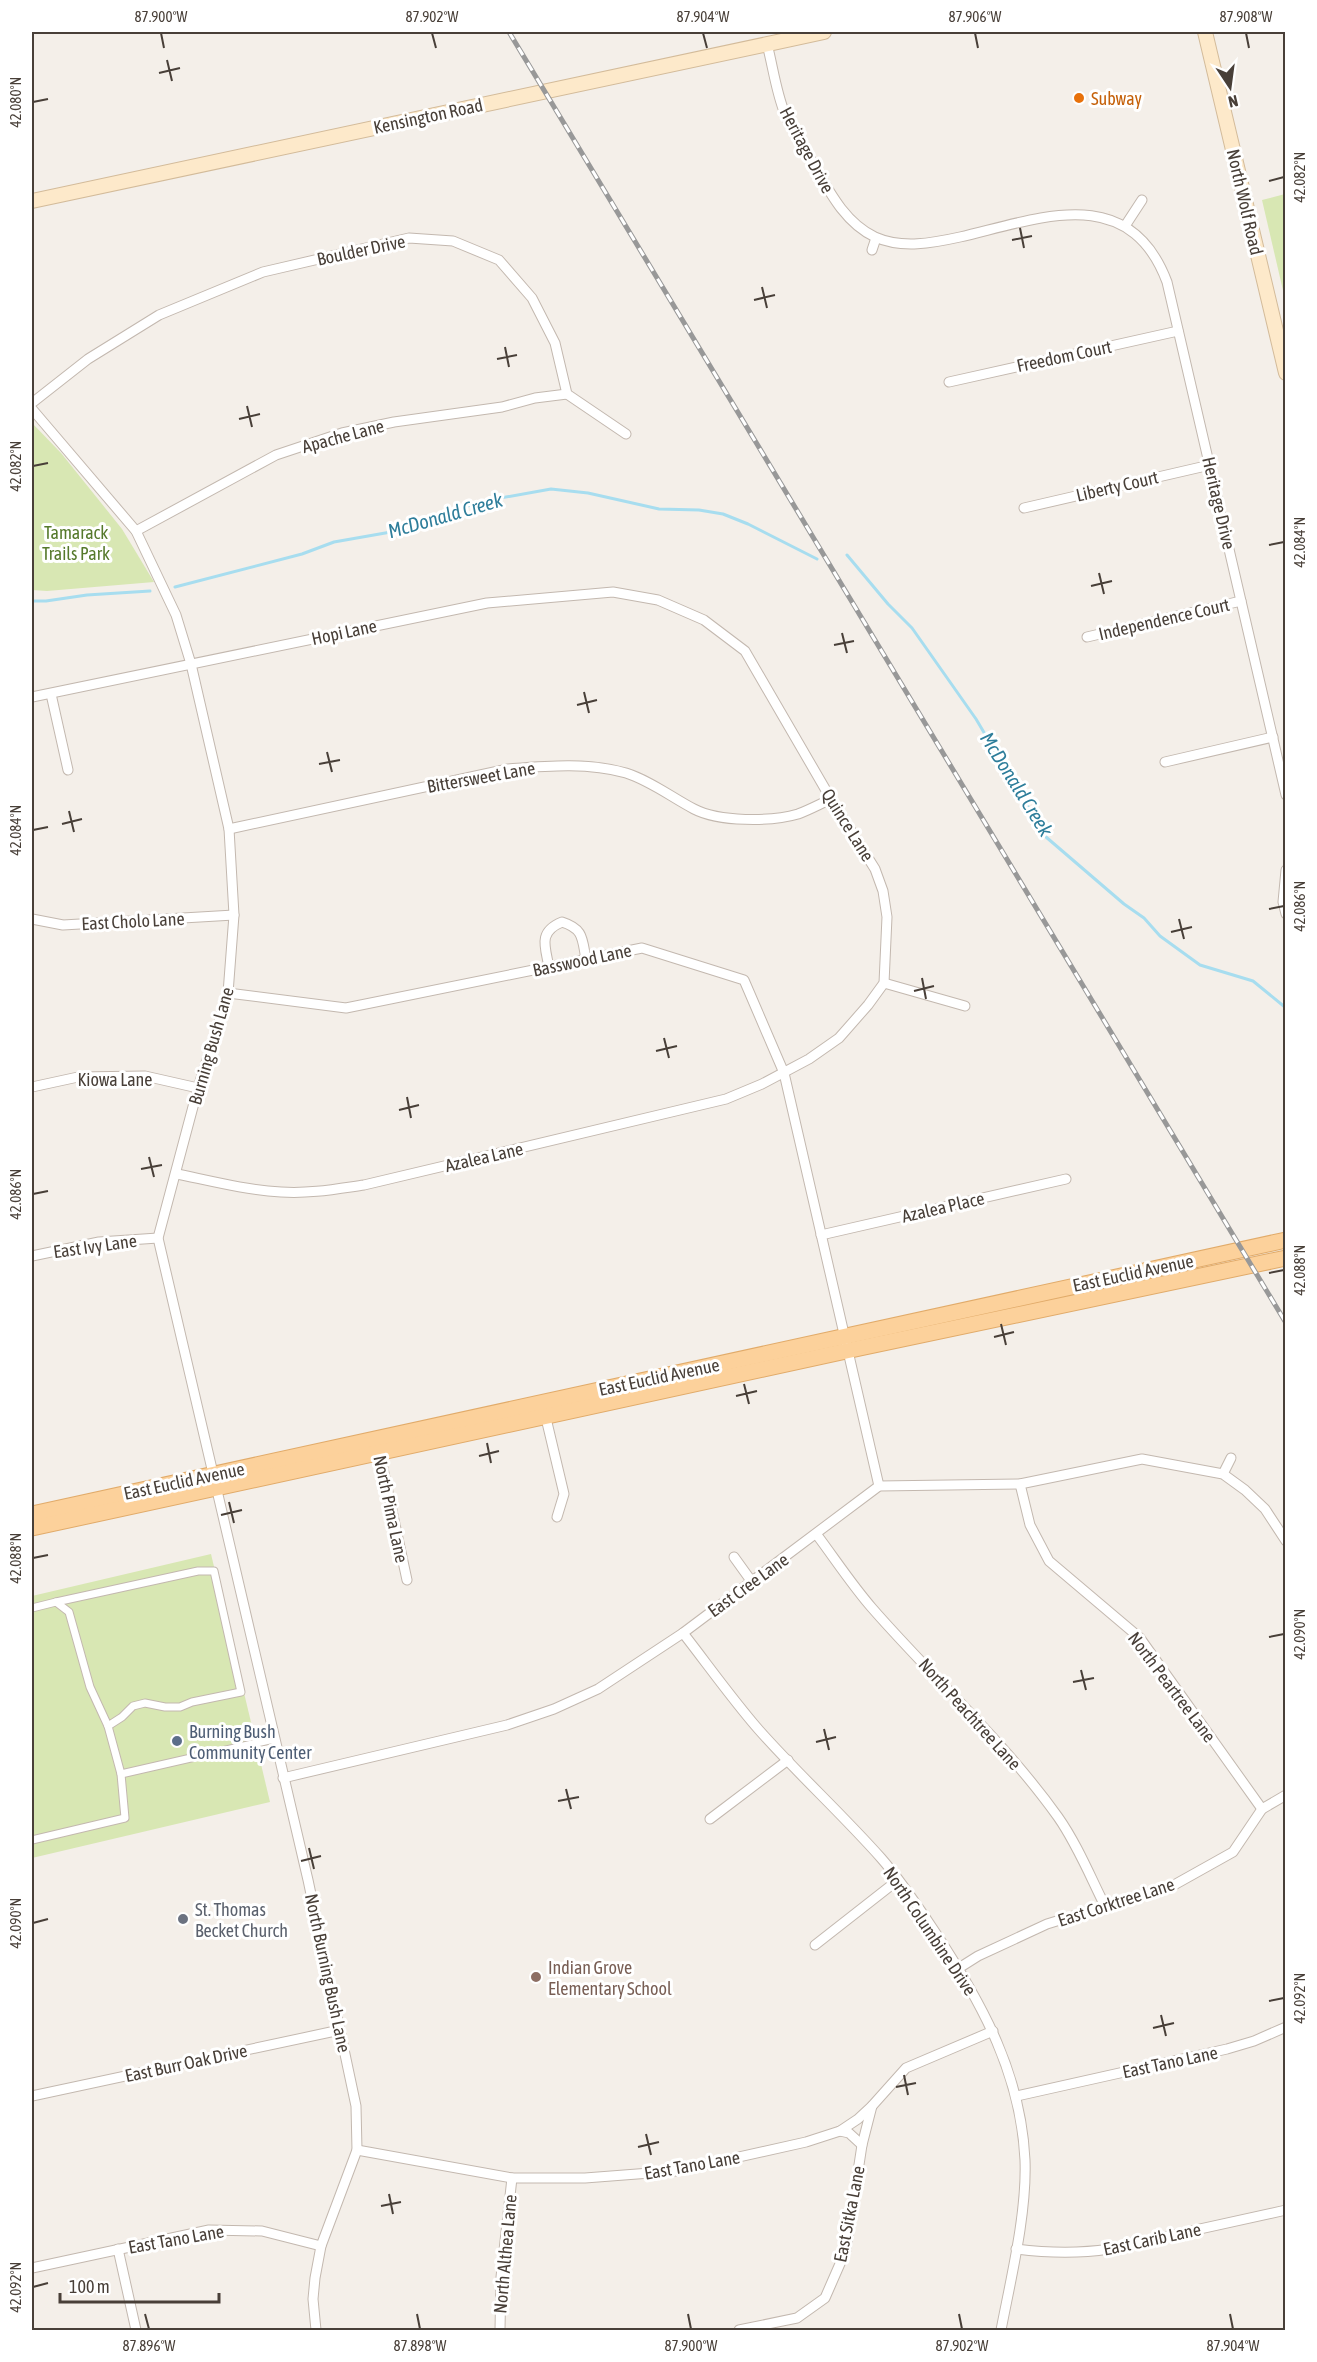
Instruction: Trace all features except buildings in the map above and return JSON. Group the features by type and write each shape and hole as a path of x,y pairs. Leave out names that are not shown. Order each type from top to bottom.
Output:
{"main road":[{"name":"Kensington Road","path":"32,201 824,32"},
{"name":"North Wolf Road","path":"1205,32 1286,373"},
{"name":"East Euclid Avenue","path":"32,1528 215,1481 845,1344 1286,1240"},
{"name":"East Euclid Avenue","path":"845,1344 1286,1258"},
{"name":"East Euclid Avenue","path":"32,1514 215,1481"}],"street":[{"name":"Heritage Drive","path":"767,44 781,103 794,132 835,200 854,222 876,238 904,244 930,243 1067,213 1098,216 1125,226 1141,240 1163,270 1286,795"},
{"path":"1125,226 1142,200"},
{"name":"Boulder Drive","path":"32,403 88,359 159,315 263,272 409,238 453,241 499,260 532,298 555,343 567,394"},
{"path":"872,250 876,238"},
{"name":"Freedom Court","path":"949,382 1178,331"},
{"path":"567,394 626,434"},
{"name":"Apache Lane","path":"136,531 276,455 342,433 394,422 502,407 535,398 567,394"},
{"name":"Burning Bush Lane","path":"32,409 136,531 176,615 191,664 229,829 234,915 228,993 198,1088 177,1174 158,1238 215,1481"},
{"name":"Liberty Court","path":"1024,508 1210,465"},
{"name":"Hopi Lane","path":"32,697 487,603 613,592 658,600"},
{"name":"Quince Lane","path":"658,600 704,620 745,651 831,799 875,869 883,891 887,942 884,983"},
{"name":"Independence Court","path":"1087,637 1241,601"},
{"path":"51,694 68,770"},
{"path":"1165,762 1273,736"},
{"name":"Bittersweet Lane","path":"229,829 507,769 552,765 625,773 667,791 696,810 723,818 752,819 796,814 831,799"},
{"path":"1286,870 1283,887 1286,914"},
{"name":"East Cholo Lane","path":"32,920 63,925 234,915"},
{"path":"549,967 544,944 545,935 552,926 562,922 573,926 580,932 586,959"},
{"name":"Basswood Lane","path":"228,993 346,1008 642,948 744,980 784,1073 879,1486"},
{"path":"784,1073 839,1038 884,983 965,1006"},
{"name":"Azalea Lane","path":"177,1174 244,1188 283,1192 319,1192 364,1185 726,1099 784,1073"},
{"name":"Kiowa Lane","path":"32,1087 78,1077 145,1076 198,1088"},
{"name":"Azalea Place","path":"821,1235 1066,1179"},
{"name":"East Ivy Lane","path":"32,1256 99,1242 158,1238"},
{"path":"544,1410 564,1494 557,1517"},
{"name":"North Pima Lane","path":"378,1445 407,1580"},
{"path":"879,1486 1020,1484 1142,1458 1223,1474 1265,1509 1286,1541"},
{"path":"1223,1474 1232,1458"},
{"name":"North Burning Bush Lane","path":"215,1481 308,1880 356,2106 357,2150 321,2246 313,2299 316,2331"},
{"name":"North Peartree Lane","path":"1020,1484 1030,1525 1049,1562 1140,1638 1262,1809"},
{"name":"East Cree Lane","path":"283,1778 507,1725 554,1709 598,1689 683,1634 879,1486"},
{"name":"North Peachtree Lane","path":"817,1535 872,1608 967,1708 1039,1792 1077,1847 1105,1906"},
{"path":"734,1557 752,1582"},
{"path":"32,1608 198,1571 214,1571 241,1692 192,1702 180,1707 145,1703 133,1706 108,1726"},
{"path":"32,1840 125,1818 122,1774 108,1726 90,1687 69,1612 56,1602"},
{"name":"North Columbine Drive","path":"683,1634 758,1729 848,1822 898,1880 959,1968 993,2031 1017,2096 1025,2161 1025,2183 1016,2249 1001,2331"},
{"path":"122,1774 274,1739"},
{"path":"710,1819 788,1760"},
{"name":"East Corktree Lane","path":"959,1968 1018,1936 1174,1885 1233,1852 1262,1809 1286,1795"},
{"path":"815,1945 898,1880"},
{"name":"East Tano Lane","path":"1017,2096 1227,2049 1254,2041 1286,2027"},
{"name":"East Burr Oak Drive","path":"32,2096 340,2030"},
{"name":"East Tano Lane","path":"357,2150 512,2178 585,2178 676,2171 806,2142 840,2131 872,2106 906,2068 993,2031"},
{"name":"East Sitka Lane","path":"739,2331 797,2318 825,2298 846,2250 862,2145 872,2106"},
{"path":"840,2131 849,2133 862,2145"},
{"name":"North Althea Lane","path":"500,2331 501,2277 512,2178"},
{"name":"East Carib Lane","path":"1016,2249 1082,2253 1286,2210"},
{"name":"East Tano Lane","path":"32,2268 209,2230 262,2231 321,2246"},
{"path":"118,2249 136,2331"}],"green space":[{"path":"1286,194 1285,299 1262,200"},
{"name":"Tamarack Trails Park","path":"32,423 61,453 122,529 154,582 47,591 32,590"},
{"path":"211,1554 270,1802 32,1858 32,1596"}],"waterway":[{"name":"McDonald Creek","path":"175,587 302,554 334,542 408,529 478,502 551,489 588,493 659,509 699,510 723,514 817,559"},
{"name":"McDonald Creek","path":"847,555 888,604 912,628 976,719 1046,837 1124,904 1144,918 1160,936 1200,965 1253,981 1286,1008"},
{"name":"McDonald Creek","path":"32,601 150,591"}],"railway":[{"path":"509,32 1286,1323"}],"place":[{"name":"Subway","path":"1079,98"},
{"name":"Burning Bush Community Center","path":"177,1741"},
{"name":"St. Thomas Becket Church","path":"183,1919"},
{"name":"Indian Grove Elementary School","path":"536,1977"}]}
